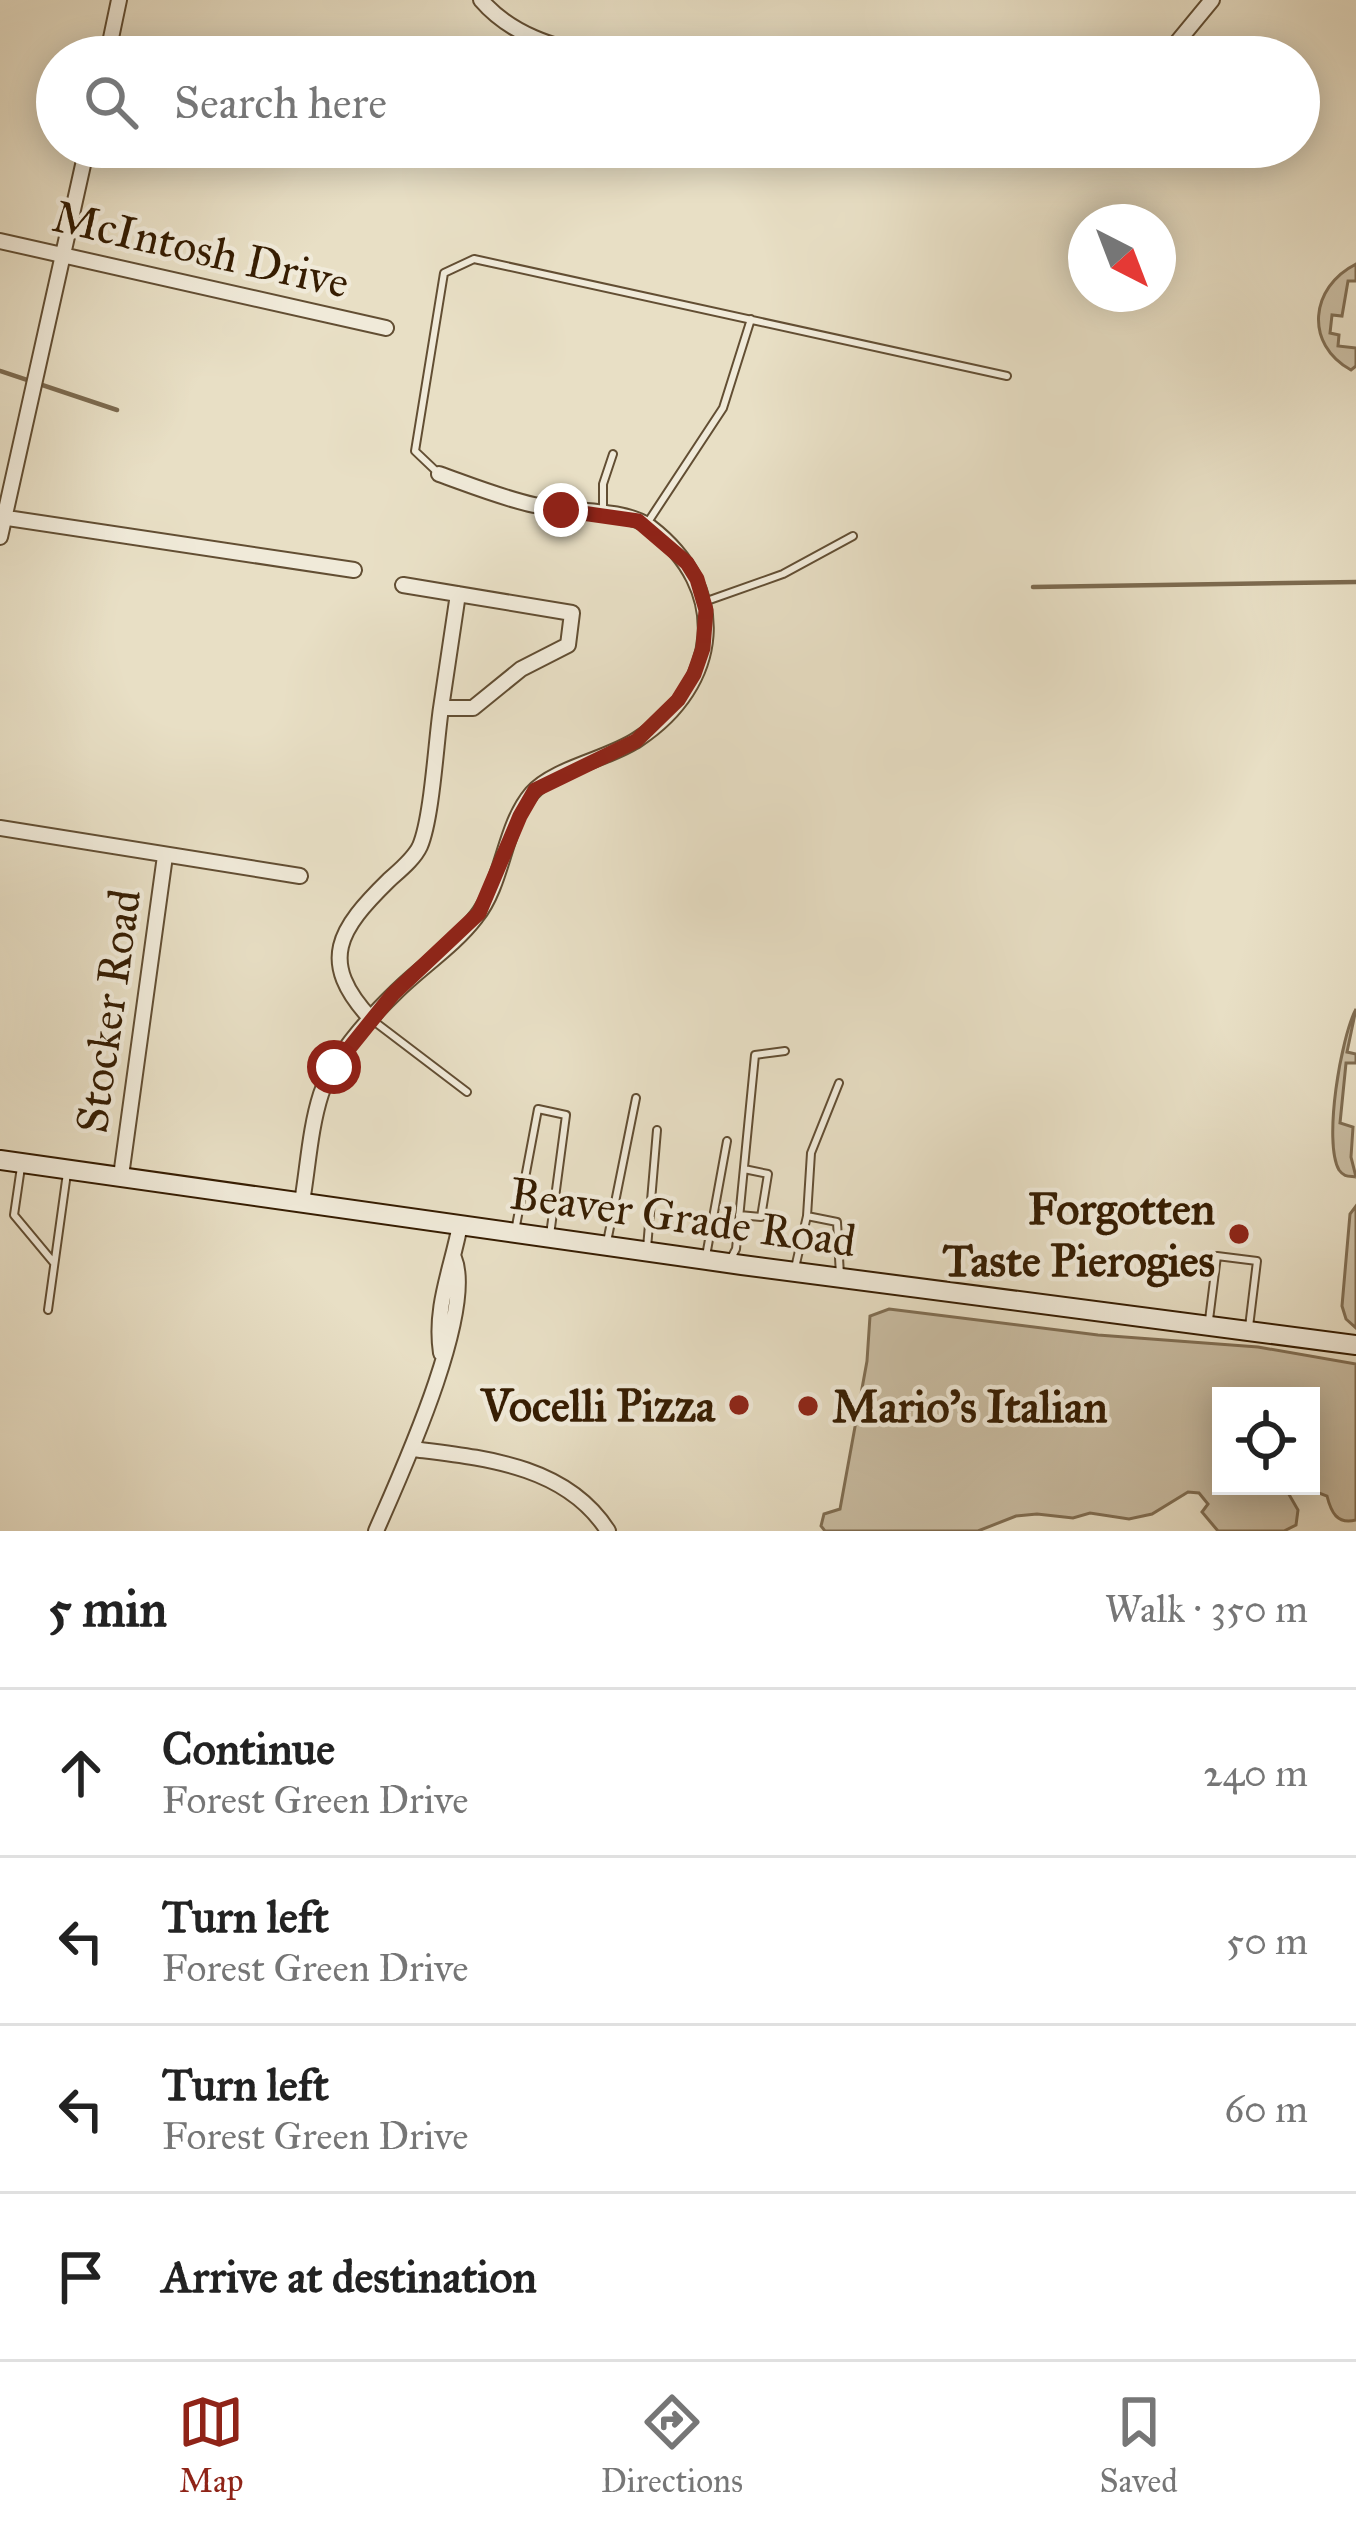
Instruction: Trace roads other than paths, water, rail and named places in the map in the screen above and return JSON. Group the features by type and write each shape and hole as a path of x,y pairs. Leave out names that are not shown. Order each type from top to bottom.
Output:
{"main road":[{"name":"Beaver Grade Road","path":"0,1160 646,1252 1356,1345"}],"street":[{"path":"111,36 119,0"},
{"path":"481,0 494,14 531,36"},
{"path":"1182,36 1212,0"},
{"path":"0,537 82,168"},
{"name":"McIntosh Drive","path":"0,241 386,328"},
{"path":"302,1202 321,1093 334,1067 371,1019 479,913 535,790 636,741 685,692 703,648 704,602 687,563 646,524 508,498 439,474"},
{"path":"2,518 354,570"},
{"path":"403,585 572,613 568,645 521,669 473,708 441,708"},
{"path":"371,1019 346,990 339,947 359,910 419,849 458,594"},
{"path":"0,828 300,876"},
{"name":"Stocker Road","path":"121,1176 165,856"},
{"path":"376,1531 413,1449 442,1358 438,1332 446,1273 460,1225"},
{"path":"413,1449 494,1462 544,1476 575,1493 608,1531"}],"lane":[{"path":"439,474 415,452 444,273 474,259 1007,376"},
{"path":"646,524 723,408 752,319"},
{"path":"603,514 603,484 613,454"},
{"path":"704,602 783,574 854,536"},
{"path":"371,1019 467,1093"},
{"path":"728,1263 736,1249 755,1055 785,1051"},
{"path":"794,1272 807,1216 812,1153 839,1083"},
{"path":"607,1246 635,1098"},
{"path":"514,1233 538,1108 566,1115 550,1238"},
{"path":"646,1252 657,1130"},
{"path":"705,1260 727,1142"},
{"path":"22,1163 14,1215 54,1263"},
{"path":"48,1310 68,1169"},
{"path":"739,1215 761,1217 768,1174 744,1169"},
{"path":"807,1216 837,1222 840,1278"},
{"path":"1208,1326 1217,1256 1257,1261 1249,1331"}],"waterway":[{"path":"0,371 117,410"},
{"path":"1033,587 1356,582"}],"place":[{"name":"Forgotten Taste Pierogies","path":"1239,1234"},
{"name":"Vocelli Pizza","path":"739,1405"},
{"name":"Mario's Italian","path":"808,1406"}]}
